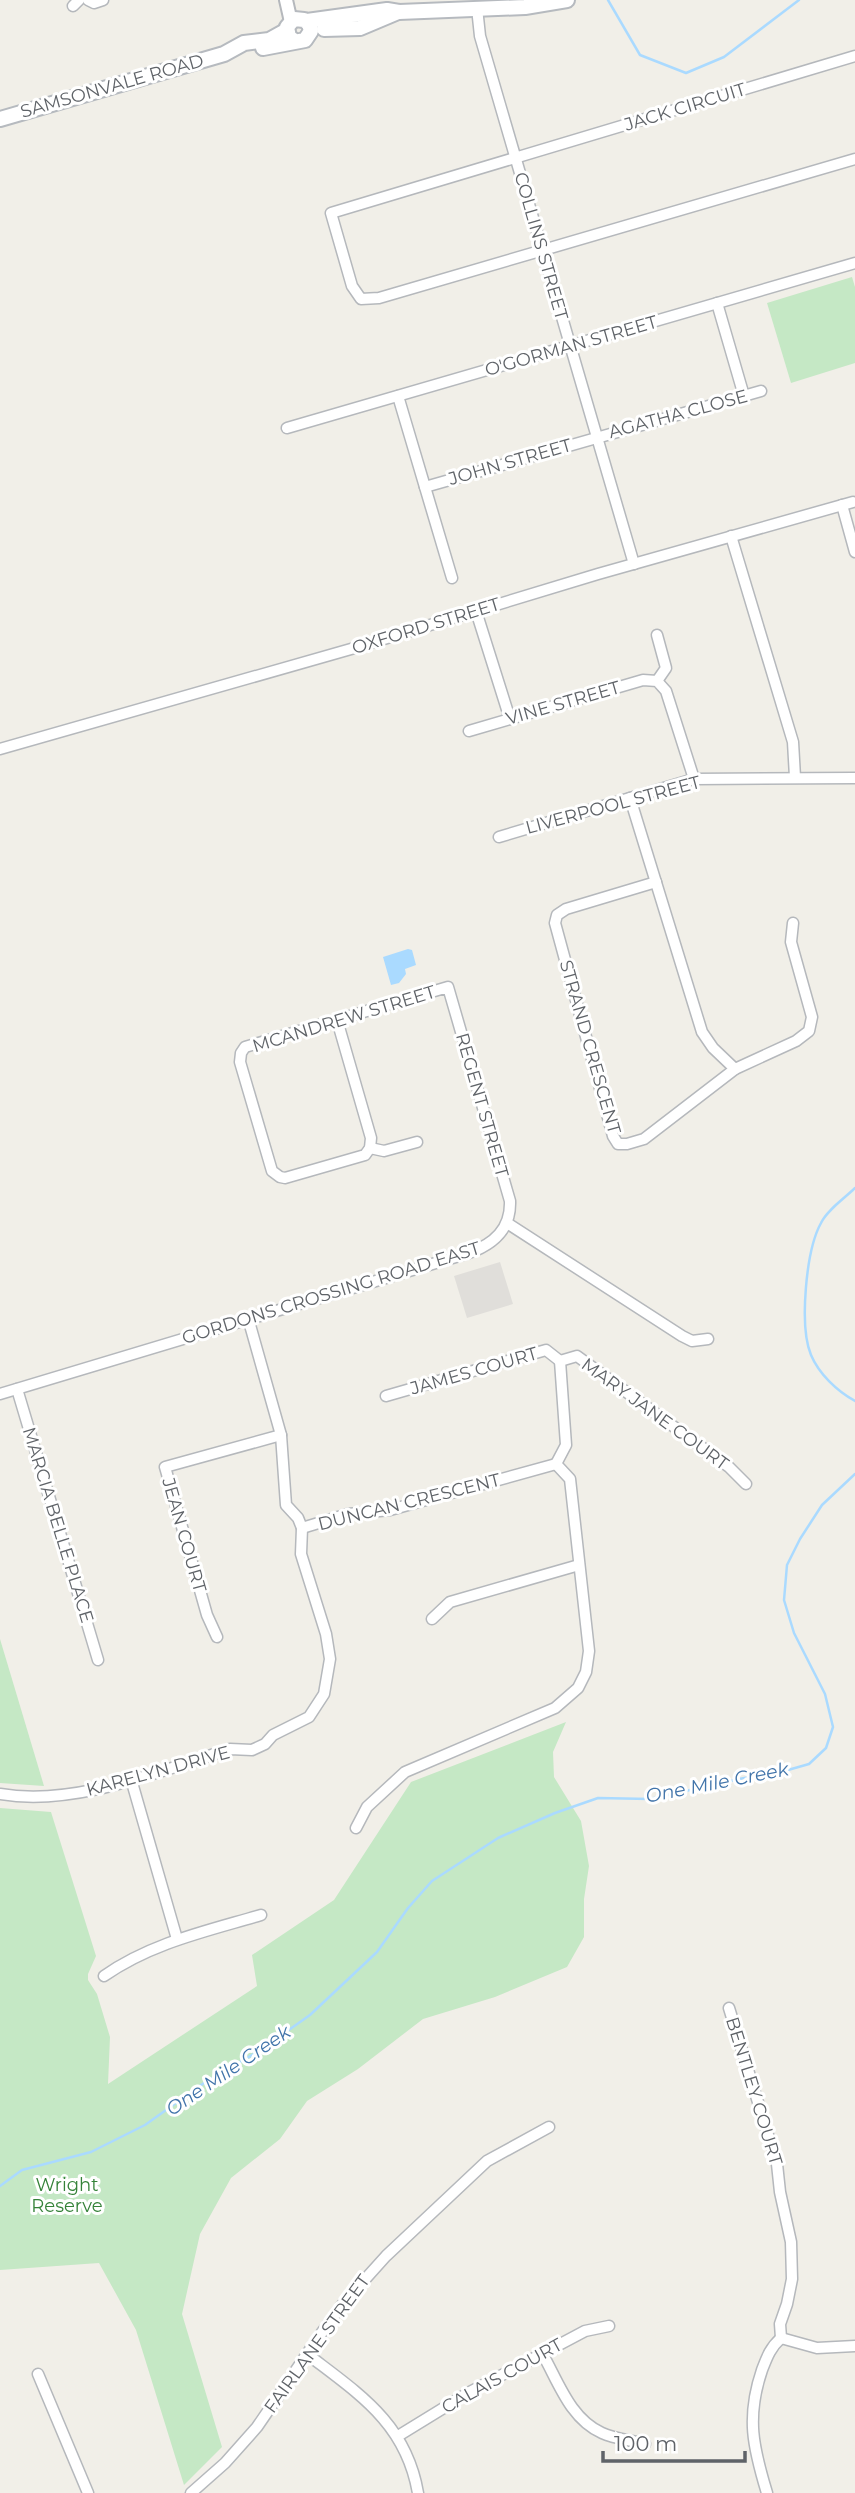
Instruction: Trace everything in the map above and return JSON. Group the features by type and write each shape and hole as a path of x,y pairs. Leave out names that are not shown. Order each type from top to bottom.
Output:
{"main road":[{"name":"SAMSONVALE ROAD","path":"0,119 224,54 244,43 269,40 298,28 360,28 399,12 525,6 567,0"}],"street":[{"path":"88,0 94,3 103,0"},
{"path":"286,0 298,28"},
{"path":"292,0 298,28"},
{"name":"COLLINS STREET","path":"477,8 480,36 634,564"},
{"name":"JACK CIRCUIT","path":"542,250 379,298 361,299 352,286 331,213 855,55"},
{"path":"542,250 855,159"},
{"name":"O'GORMAN STREET","path":"287,428 855,263"},
{"path":"717,303 744,396"},
{"name":"AGATHA CLOSE","path":"596,436 761,391"},
{"name":"JOHN STREET","path":"398,396 452,578"},
{"name":"JOHN STREET","path":"425,487 596,436"},
{"name":"OXFORD STREET","path":"0,749 847,503 855,552"},
{"path":"731,537 793,742 795,778"},
{"path":"476,611 510,719"},
{"path":"656,635 666,668 657,681 666,691 694,779"},
{"name":"VINE STREET","path":"470,731 643,680 657,681"},
{"name":"LIVERPOOL STREET","path":"499,837 694,779 855,778"},
{"path":"630,798 702,1032 713,1048 735,1069 796,1041 809,1031 812,1017 792,942 793,923"},
{"name":"STRAND CRESCENT","path":"656,882 566,909 557,915 555,923 613,1136 618,1144 644,1139 735,1069"},
{"name":"MCANDREW STREET","path":"370,1148 365,1155 285,1178 276,1175 270,1167 240,1062 241,1053 249,1045 448,987"},
{"name":"REGENT STREET","path":"448,987 508,1194 510,1209 507,1223"},
{"path":"337,1020 371,1138 370,1148 384,1152 417,1142"},
{"path":"507,1223 682,1336 692,1341 708,1339"},
{"name":"GORDONS CROSSING ROAD EAST","path":"0,1394 479,1250 496,1240 507,1223"},
{"name":"KARELYN DRIVE","path":"0,1794 35,1799 71,1794 131,1779 230,1748 252,1750 265,1744 273,1735 309,1717 324,1694 330,1659 326,1634 301,1554 302,1528 298,1518 286,1504 281,1435 248,1318"},
{"name":"JAMES COURT","path":"386,1396 546,1350 560,1361"},
{"name":"MARY JANE COURT","path":"560,1361 577,1356 729,1467 746,1484"},
{"path":"356,1828 367,1807 405,1772 555,1708 578,1688 586,1672 589,1651 570,1479 556,1464 566,1445 560,1361"},
{"name":"MARCIA BELLE PLACE","path":"16,1390 98,1660"},
{"name":"JEAN COURT","path":"217,1637 207,1615 165,1467 281,1435"},
{"name":"DUNCAN CRESCENT","path":"302,1528 348,1514 390,1510 556,1464"},
{"path":"432,1619 450,1602 579,1565"},
{"path":"131,1779 177,1939"},
{"path":"104,1976 124,1961 177,1939 261,1915"},
{"name":"BENTLEY COURT","path":"729,2008 777,2164 791,2242 792,2279 780,2324 780,2338 770,2348 752,2403 752,2442 767,2493"},
{"name":"FAIRLANE STREET","path":"191,2493 240,2447 270,2409 341,2306 409,2232 487,2161 549,2127"},
{"name":"CALAIS COURT","path":"398,2436 468,2393 584,2331 609,2326"},
{"path":"780,2338 817,2348 855,2346"},
{"path":"542,2353 568,2401 583,2421 601,2432 645,2444"},
{"path":"307,2354 376,2409 398,2436 411,2463 418,2493"},
{"path":"38,2374 88,2493"}],"shaded area":[{"path":"500,1262 513,1304 467,1318 454,1276"}],"green space":[{"path":"852,277 855,287 855,363 791,383 767,303"},
{"path":"0,1639 44,1786 0,1783"},
{"name":"Wright Reserve","path":"566,1722 553,1752 554,1777 581,1821 589,1866 584,1899 584,1937 567,1967 495,1997 423,2019 358,2069 307,2101 280,2139 231,2178 200,2234 182,2314 222,2447 184,2485 136,2330 99,2263 0,2270 0,1808 51,1812 96,1956 88,1980 97,1994 110,2037 108,2084 257,1986 252,1955 334,1900 411,1782"}],"water":[{"path":"412,950 416,965 405,969 406,974 399,983 391,985 383,957"}],"waterway":[{"name":"One Mile Creek","path":"608,0 640,55 686,73 724,57 799,0"},
{"name":"One Mile Creek","path":"855,1188 827,1213 821,1223 811,1251 805,1308 807,1342 814,1362 829,1381 855,1401"},
{"name":"One Mile Creek","path":"0,2186 22,2170 91,2152 145,2125 204,2083 259,2051 310,2015 377,1952 408,1908 432,1881 498,1838 598,1798 650,1799 809,1764 826,1748 833,1727 825,1694 794,1633 784,1600 787,1565 822,1505 855,1474"}]}
